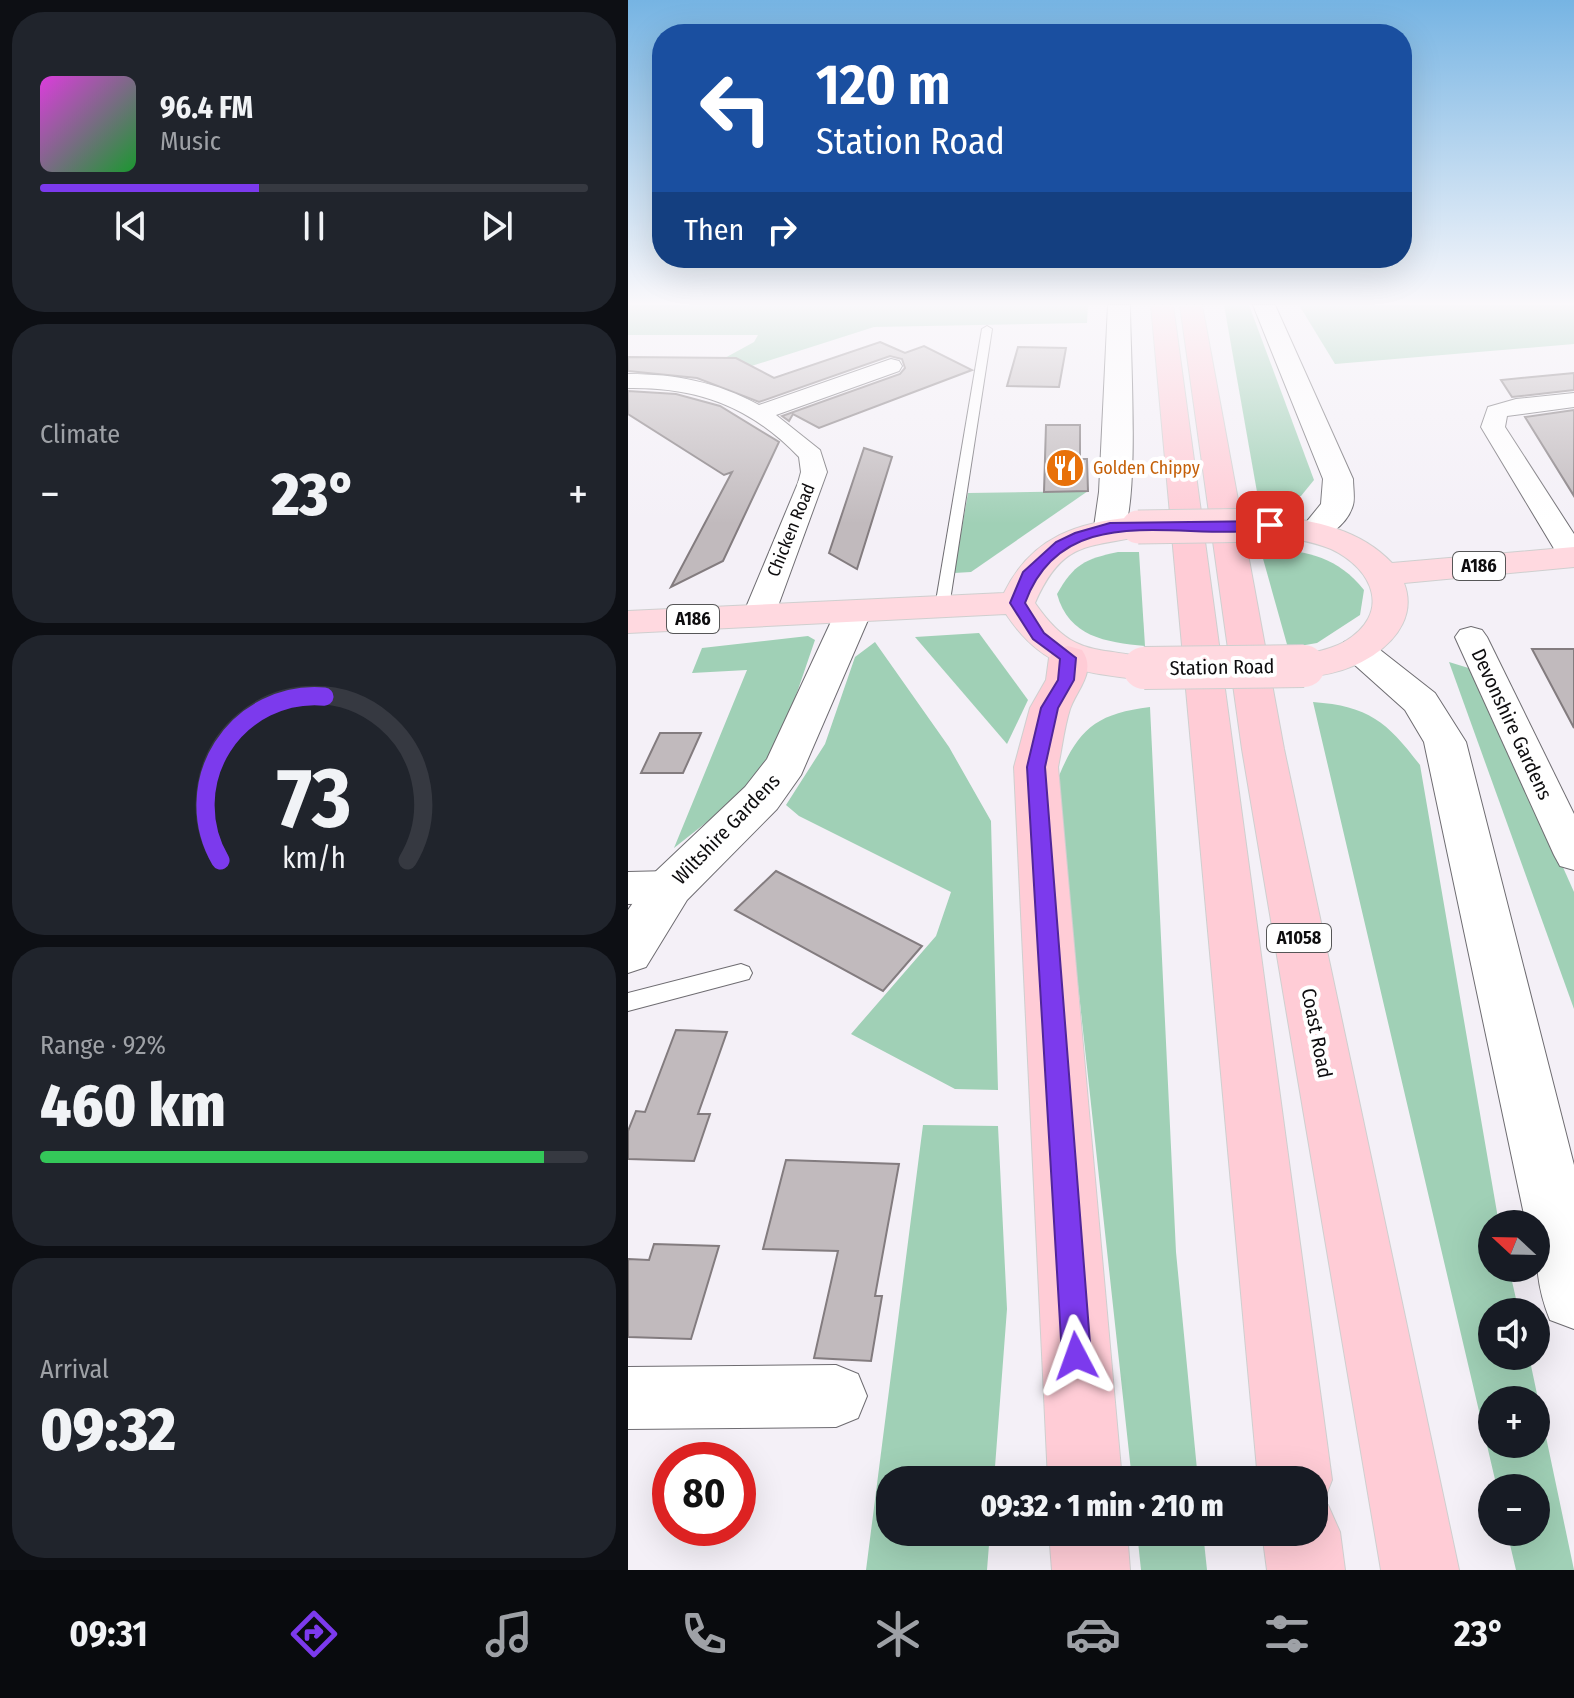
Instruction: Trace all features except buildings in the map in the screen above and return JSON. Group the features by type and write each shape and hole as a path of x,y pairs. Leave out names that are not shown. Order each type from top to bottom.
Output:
{"highway":[{"path":"1170,378 1293,1466"},
{"name":"Coast Road","path":"1203,378 1263,749 1420,1570"},
{"path":"1068,658 1066,680 1050,708 1036,767 1084,1466"},
{"path":"1089,1546 1091,1570"},
{"path":"1303,1546 1306,1570"}],"main road":[{"path":"1068,658 1038,636 1017,603 1028,575 1061,545 1124,527 1270,525 1315,531 1355,548 1384,574"},
{"name":"A186","path":"1384,574 1574,557"},
{"name":"Station Road","path":"1068,658 1144,668 1304,666 1357,650 1386,626 1393,603 1384,574"},
{"name":"A186","path":"628,622 1017,603"}],"street":[{"path":"756,414 856,378"},
{"path":"1117,378 1115,492 1124,527"},
{"path":"1295,378 1338,479 1337,506 1315,531"},
{"name":"Chicken Road","path":"628,381 695,385 756,414 804,446 814,463 811,483 758,617"},
{"path":"1574,400 1516,406 1496,412 1493,427 1574,557"},
{"name":"Wiltshire Gardens","path":"628,952 649,888 761,798 786,765 853,613"},
{"name":"Devonshire Gardens","path":"1471,637 1574,855"},
{"path":"1357,650 1421,702 1445,742 1574,1296"},
{"path":"628,1398 836,1396"}],"lane":[{"path":"942,607 979,378"},
{"path":"628,1002 741,973"}],"green space":[{"path":"1237,378 1276,378 1314,480 1301,496 1260,509"},
{"path":"1088,491 971,572 954,573 968,493"},
{"path":"1260,548 1304,553 1342,569 1364,590 1360,615 1317,643 1288,648"},
{"path":"1118,552 1139,552 1145,646 1090,635 1070,620 1057,594 1082,564"},
{"path":"979,633 1028,700 1007,744 915,637"},
{"path":"808,636 815,640 778,748 746,791 674,848 747,670 692,673 702,648"},
{"path":"875,642 949,747 991,821 998,1090 955,1089 851,1034 936,936 951,892 799,816 786,805 825,744 855,657"},
{"path":"1449,662 1475,670 1574,892 1574,1009"},
{"path":"1313,702 1349,707 1375,719 1397,738 1420,765 1497,1210 1478,1210 1478,1282 1512,1282 1516,1298 1478,1298 1478,1370 1532,1370 1535,1386 1478,1386 1478,1407"},
{"path":"1150,707 1176,1252 1197,1466 1130,1466 1056,783 1072,750 1090,728 1101,720"},
{"path":"923,1125 998,1126 1007,1309 995,1466 879,1466"},
{"path":"1550,1456 1574,1570 1516,1570 1510,1546 1550,1546 1550,1474 1494,1474 1490,1458"},
{"path":"876,1492 876,1546 989,1546 987,1570 866,1570"},
{"path":"1138,1546 1204,1546 1207,1570 1141,1570"}],"place":[{"name":"Golden Chippy","path":"1065,468"}],"route":[{"path":"1076,1356 1036,767 1050,708 1066,680 1068,658 1038,636 1017,603 1028,575 1061,545 1080,536 1110,527 1270,525"}]}
